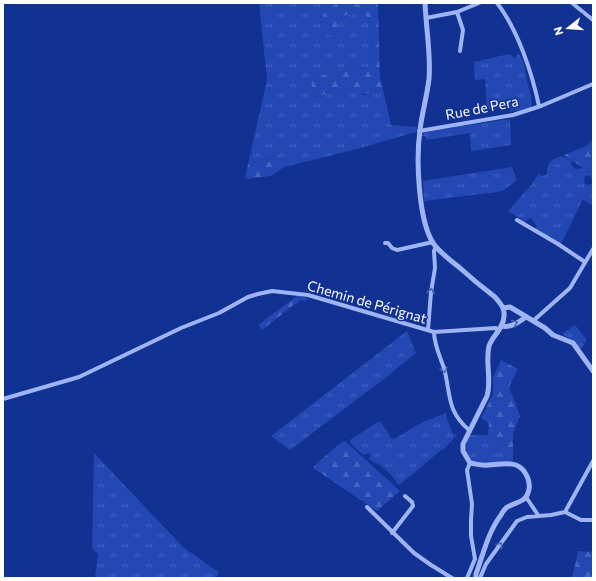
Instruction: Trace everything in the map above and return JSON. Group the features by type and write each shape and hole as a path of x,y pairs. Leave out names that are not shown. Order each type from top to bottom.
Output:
{"street":[{"path":"425,3 429,78 419,131 419,193 424,215 435,245 446,257 495,298 503,308 504,317 502,326 490,345 488,353 490,388 469,430 463,444 463,451 470,463 478,465 514,464 519,466 524,471 530,486 526,497 506,508 493,527 476,574 476,578"},
{"path":"426,18 458,12 480,3"},
{"path":"497,3 514,30 531,73 539,106"},
{"path":"572,3 593,20"},
{"path":"458,12 462,30 460,51"},
{"name":"Rue de Pera","path":"419,131 513,115 593,84"},
{"path":"517,220 585,262"},
{"path":"385,243 388,243 392,248 397,250 435,245"},
{"path":"428,330 431,292 435,268 435,245"},
{"path":"533,321 570,288 593,249"},
{"name":"Chemin de Pérignat","path":"3,399 79,377 180,328 218,313 248,297 272,292 308,295 434,332 496,328 498,332"},
{"path":"503,308 510,308 545,328 552,335 573,343 593,371"},
{"path":"502,326 506,327 515,324 526,317"},
{"path":"434,332 452,407 460,422 469,430"},
{"path":"565,512 593,461"},
{"path":"467,578 475,559 471,536 472,504 467,470 470,463"},
{"path":"392,533 413,506 412,502 405,496"},
{"path":"526,497 538,515"},
{"path":"367,507 414,553 452,578"},
{"path":"480,578 486,564 517,521 527,516 551,515 565,512 580,520 593,520"}],"green space":[{"path":"259,3 335,3 338,20 343,16 362,12 368,18 374,48 369,67 312,77 315,97 351,88 364,95 383,90 391,125 417,127 416,132 357,149 284,167 278,155 248,164 267,80"},
{"path":"335,3 378,3 380,77 383,90 362,94 351,88 315,97 310,80 312,77 369,67 374,48 368,18 362,12 343,16 338,20 339,33 328,36 323,15 327,8 335,5"},
{"path":"509,54 515,58 518,54 523,61 528,86 532,96 531,107 518,111 513,110 511,113 510,106 487,110 485,79 475,80 474,62"},
{"path":"510,119 511,145 471,151 470,133 426,140 425,136 421,136 425,132 429,131"},
{"path":"593,140 593,182 589,172 564,155 586,146"},
{"path":"279,155 284,167 271,176 245,179 248,164"},
{"path":"561,156 572,160 571,164 575,169 585,168 586,171 592,175 585,176 584,182 588,185 593,183 593,206 583,199 561,244 535,229 537,227 530,218 525,222 508,211 532,184 539,173 543,176 547,174 548,164"},
{"path":"512,167 517,180 504,190 424,201 423,181"},
{"path":"297,296 308,298 305,301 300,300 262,330 258,325"},
{"path":"575,325 587,340 581,349 576,343 562,334"},
{"path":"407,331 416,353 384,379 290,450 271,436"},
{"path":"501,360 518,369 509,387 520,416 513,433 513,461 503,462 497,443 488,435 489,423 481,418 493,394 493,377"},
{"path":"446,413 453,434 457,435 444,449 399,485 387,471 368,459 371,456 369,453 363,455 350,443 350,440 378,422 381,422 390,438 394,439 423,422"},
{"path":"469,435 488,435 497,443 503,462 481,464 472,462 466,449"},
{"path":"345,441 400,491 377,511 313,468 318,462"},
{"path":"94,453 183,547 218,572 217,578 95,578 98,554 92,549"},
{"path":"578,551 593,552 593,578 572,578"}]}
